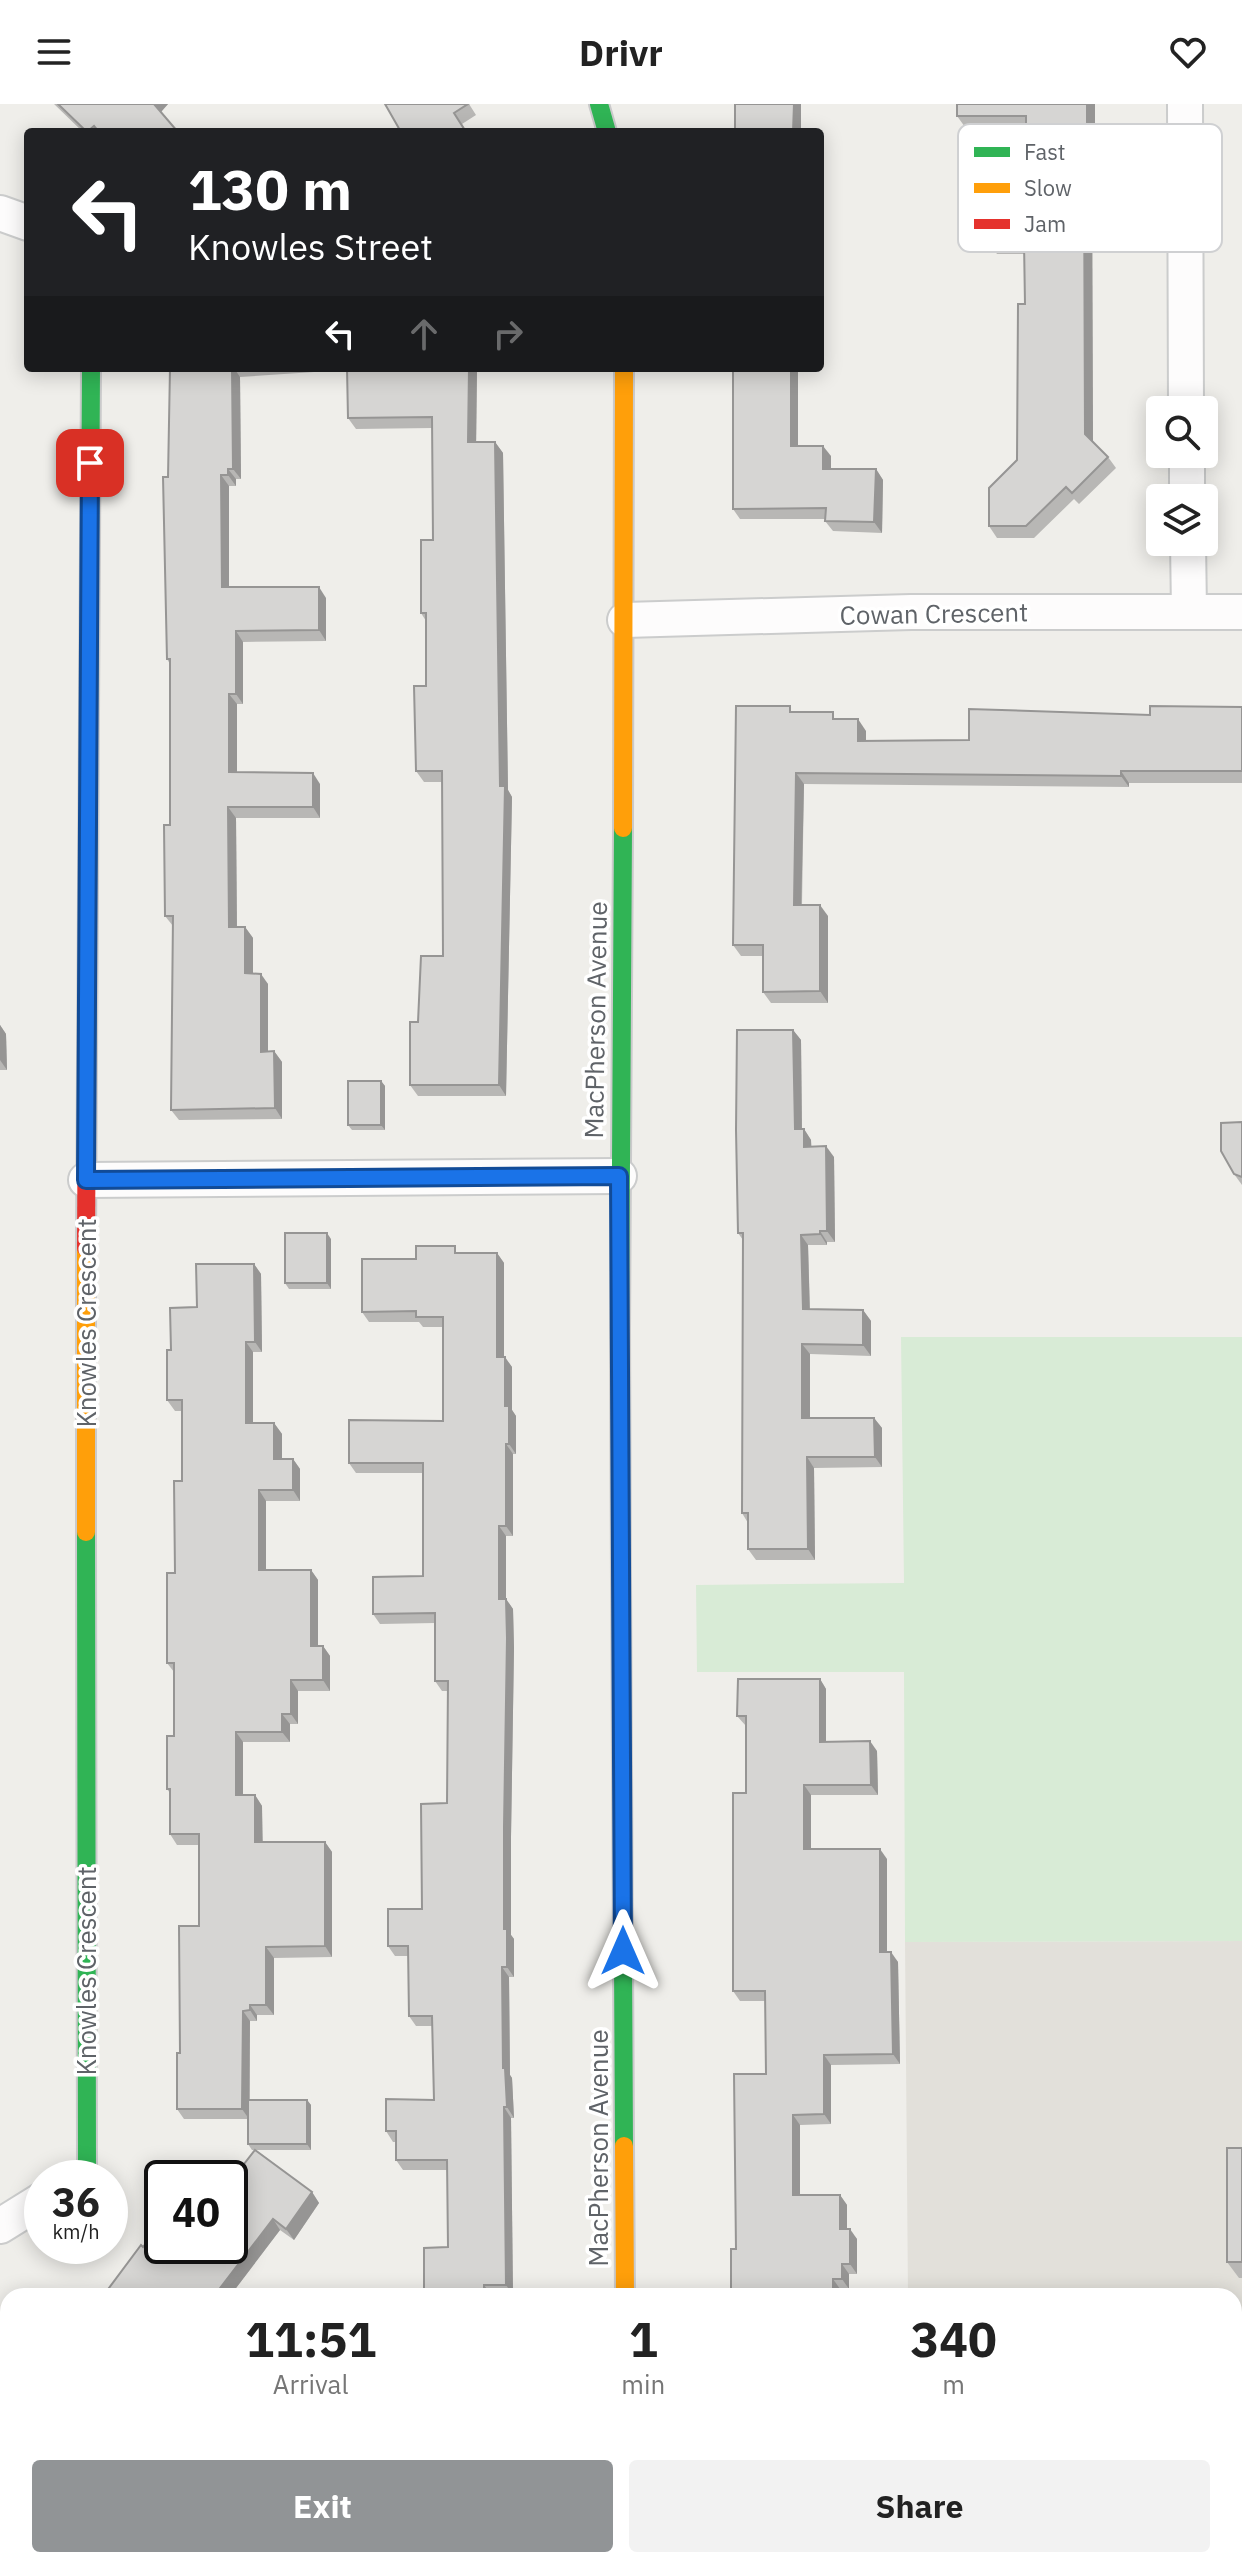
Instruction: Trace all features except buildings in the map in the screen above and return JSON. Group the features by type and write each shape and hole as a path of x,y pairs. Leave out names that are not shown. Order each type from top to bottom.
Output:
{"street":[{"path":"599,104 606,128"},
{"path":"1185,104 1185,124"},
{"path":"0,213 24,222"},
{"path":"1185,252 1186,396"},
{"name":"Knowles Crescent","path":"87,2160 86,1180 91,372"},
{"name":"MacPherson Avenue","path":"624,372 625,620 619,1176 625,2288"},
{"path":"1188,556 1189,611"},
{"name":"Cowan Crescent","path":"625,620 911,612 1242,612"},
{"path":"86,1180 619,1176"},
{"path":"0,2226 24,2211"}],"shaded area":[{"path":"1242,1941 1242,2288 908,2288 905,1942"}],"green space":[{"path":"901,1337 1242,1337 1242,1941 905,1942 904,1672 697,1672 696,1585 904,1583"}],"traffic: fast":[{"path":"599,104 606,128"},
{"path":"87,1059 91,372"},
{"path":"620,1329 623,828"},
{"path":"86,1532 87,2160"},
{"path":"621,1580 624,2146"}],"traffic: slow":[{"path":"623,828 624,372"},
{"path":"86,1248 86,1532"},
{"path":"620,1329 621,1580"},
{"path":"624,2146 625,2288"}],"traffic: jam":[{"path":"86,1248 87,1059"}],"route":[{"path":"90,463 86,1180 619,1176 623,1951"}]}
